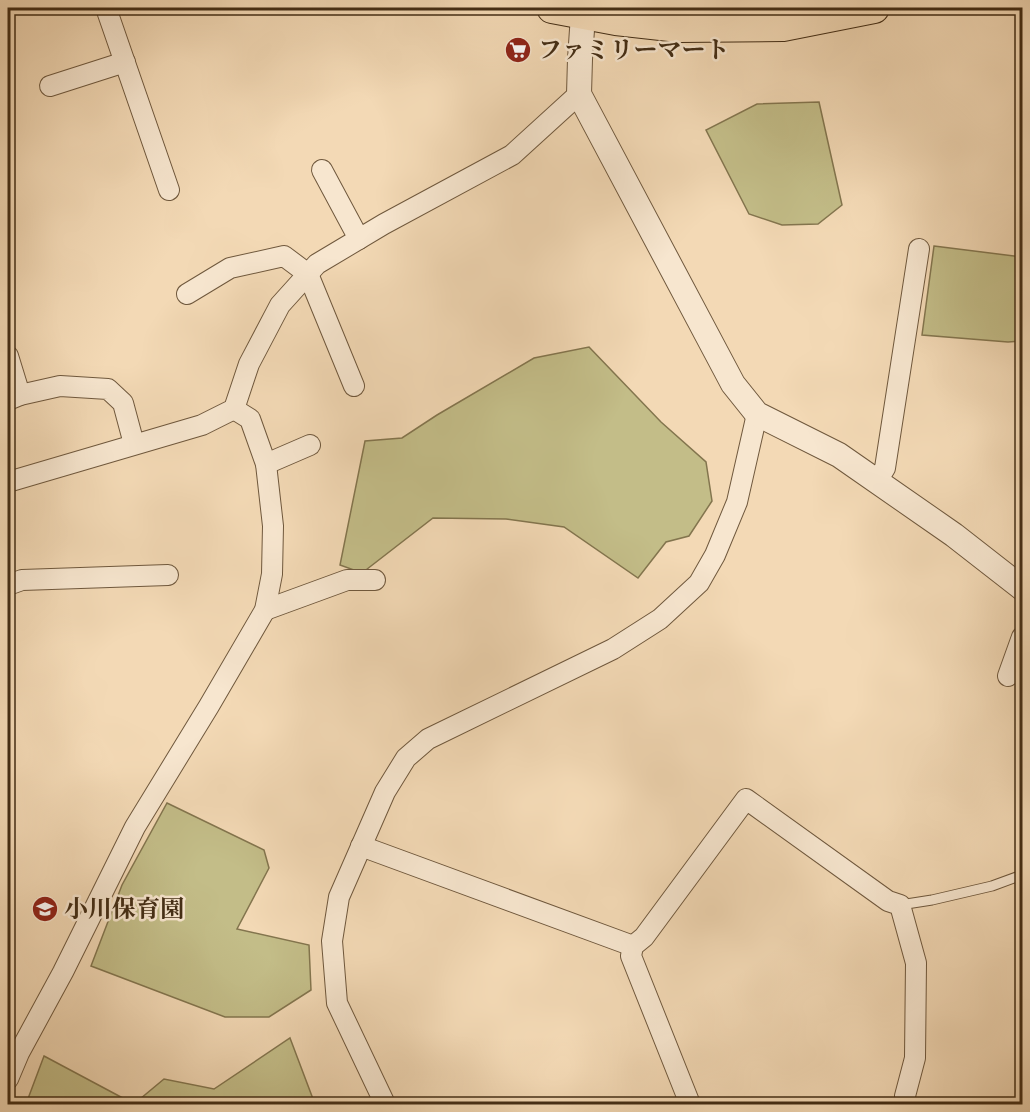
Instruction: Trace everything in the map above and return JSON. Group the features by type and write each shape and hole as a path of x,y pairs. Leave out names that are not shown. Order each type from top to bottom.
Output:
{"main road":[{"path":"552,8 583,15 679,27 783,26 874,8"}],"street":[{"path":"106,8 169,190"},
{"path":"583,15 579,94 733,384 757,414 839,455 954,535 1023,588"},
{"path":"50,86 125,62"},
{"path":"8,482 202,425 234,409 249,364 280,305 317,264 512,155 579,94"},
{"path":"322,171 359,239"},
{"path":"877,481 885,468 919,249"},
{"path":"187,294 230,268 284,256 308,274 354,386"},
{"path":"8,356 14,398 60,386 108,389 123,404 134,444"},
{"path":"8,1079 19,1053 63,972 135,827 265,610 272,574 273,526 266,464 250,419 234,409"},
{"path":"385,1104 337,1003 332,941 339,897 385,792 406,758 428,740 613,648 660,619 699,583 715,555 736,502 757,414"},
{"path":"266,464 310,445"},
{"path":"8,585 22,580 168,575"},
{"path":"265,610 347,580 375,580"},
{"path":"1008,676 1023,637"},
{"path":"690,1104 632,956 633,946 644,937 746,799 888,901 900,905 916,963 915,1058 905,1096"},
{"path":"361,846 633,946"}],"lane":[{"path":"900,905 992,886 1023,875"}],"shaded area":[{"path":"819,102 842,205 818,224 782,225 749,214 706,130 757,104"},
{"path":"934,246 1022,257 1016,304 1022,305 1022,341 1008,342 922,335"},
{"path":"589,347 661,422 706,462 712,501 689,536 666,542 638,578 564,527 506,519 433,518 362,573 340,565 365,441 402,438 534,358"},
{"path":"167,803 264,850 269,868 237,929 309,945 311,990 269,1017 225,1017 91,966 122,885"},
{"path":"290,1038 313,1099 310,1104 134,1104 164,1079 214,1089"},
{"path":"44,1056 134,1104 26,1104"}],"place":[{"name":"ファミリーマート","path":"518,50"},
{"name":"小川保育園","path":"45,909"}]}
